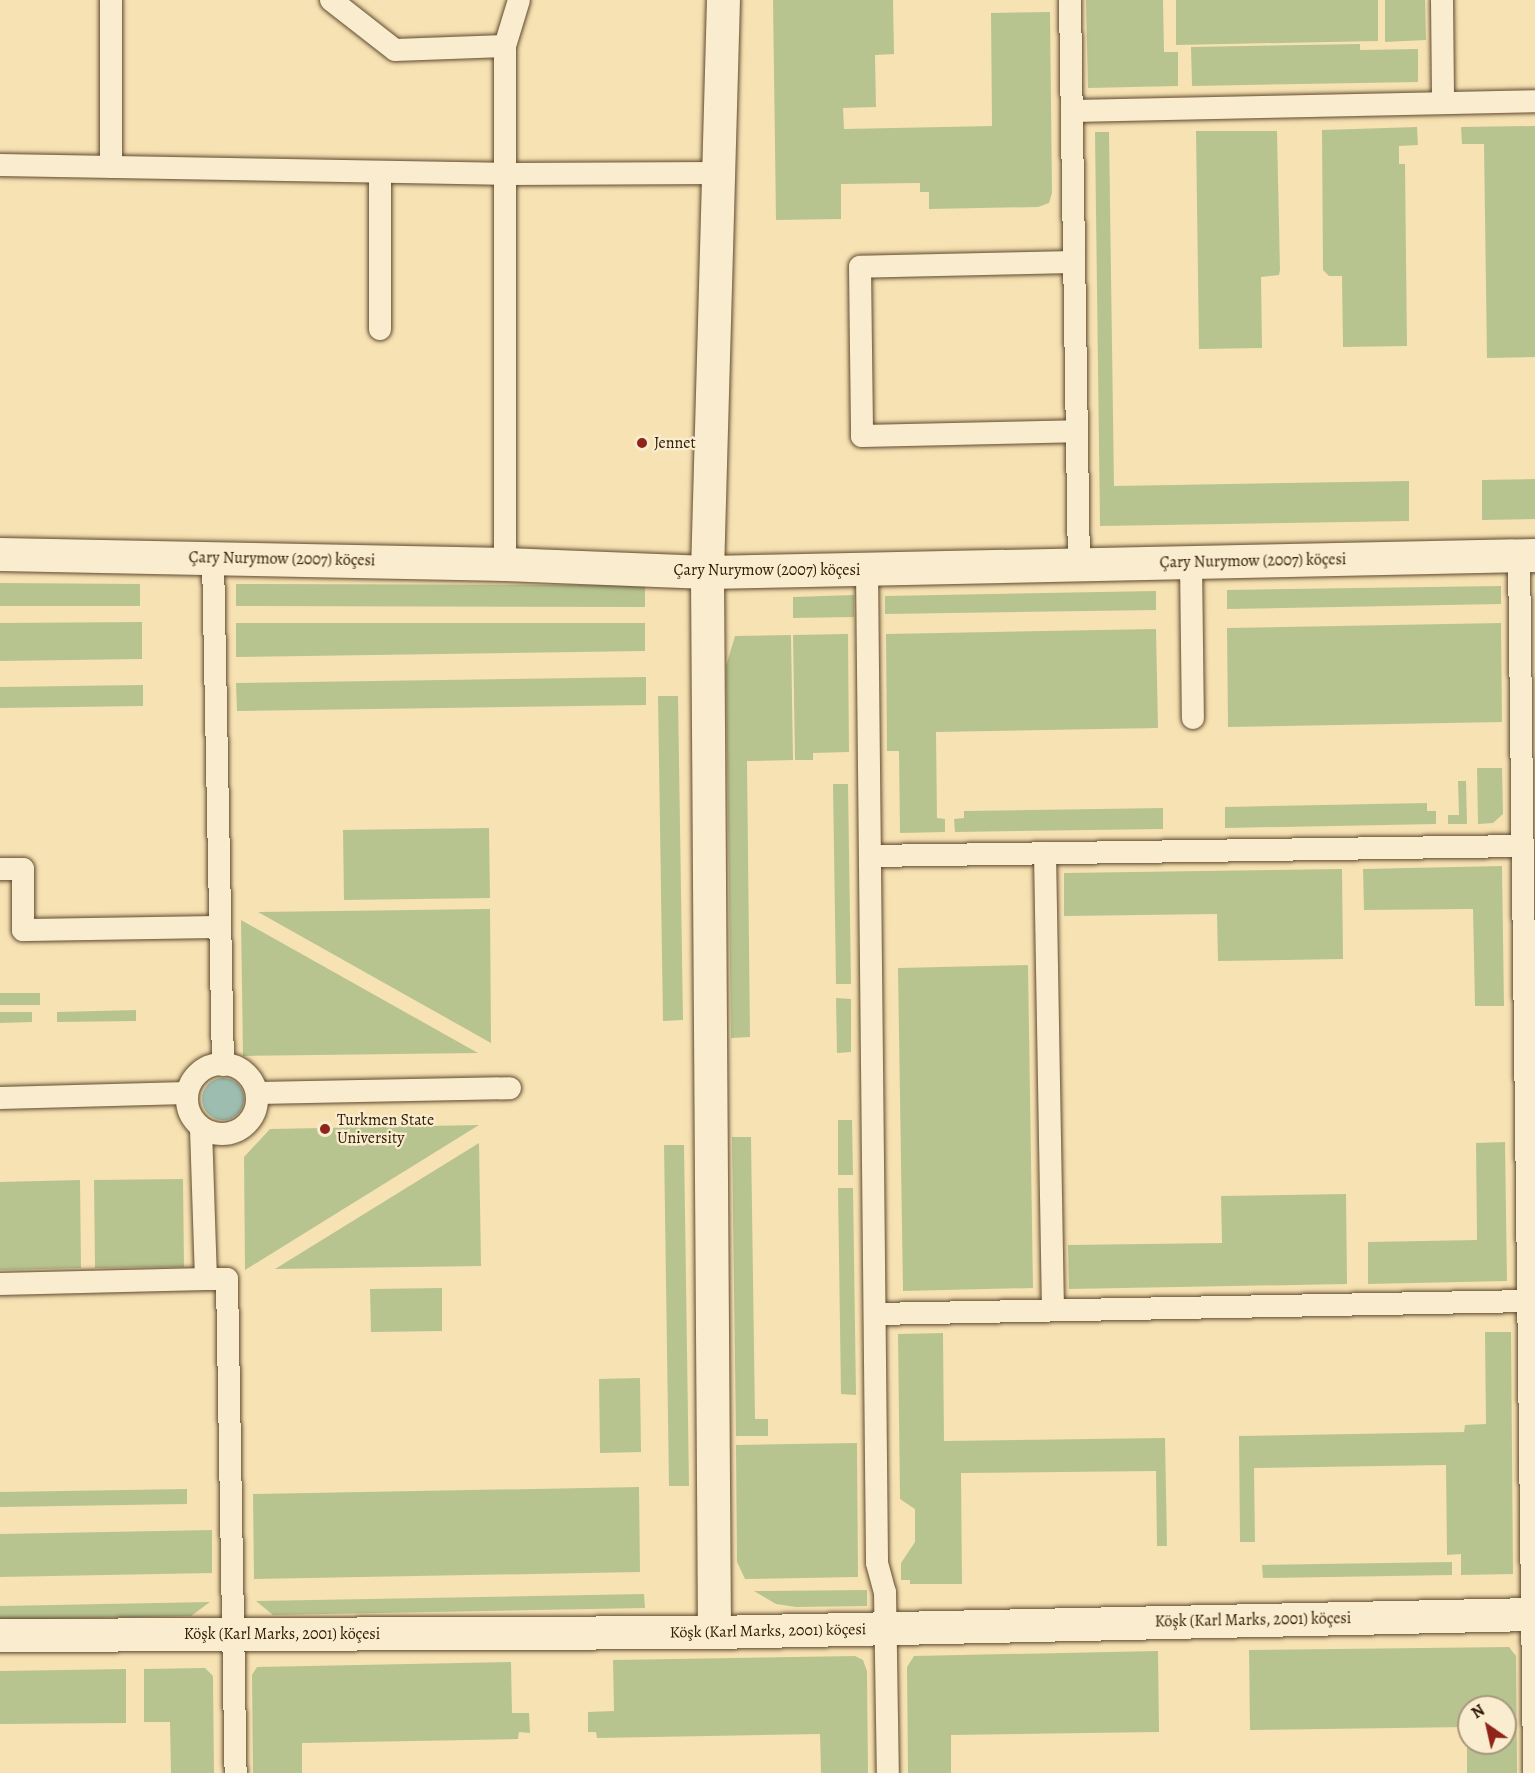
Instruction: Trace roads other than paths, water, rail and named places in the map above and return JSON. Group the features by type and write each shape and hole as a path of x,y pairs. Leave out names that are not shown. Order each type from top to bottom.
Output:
{"street":[{"path":"714,1632 707,572 723,0"},
{"name":"Çary Nurymow (2007) köçesi","path":"0,554 505,564 707,572 1527,555"},
{"name":"Köşk (Karl Marks, 2001) köçesi","path":"0,1635 714,1632 1534,1614"}],"lane":[{"path":"111,0 111,167"},
{"path":"332,0 395,50 505,46"},
{"path":"505,564 508,174 505,46 519,0"},
{"path":"1070,0 1079,566"},
{"path":"1442,0 1443,103"},
{"path":"1072,111 1535,101"},
{"path":"0,165 508,174 718,172"},
{"path":"380,172 380,328"},
{"path":"1074,262 860,267 862,436 1076,431"},
{"path":"1527,555 1527,664 1522,846 1529,918 1531,1231 1527,1301 1532,1477 1534,1773"},
{"path":"213,558 223,1065"},
{"path":"1191,563 1193,718"},
{"path":"867,570 877,1563 885,1592 888,1773"},
{"path":"870,856 1522,846"},
{"path":"1045,853 1053,1310"},
{"path":"0,869 23,869 23,930 220,927"},
{"path":"201,1129 228,1135 252,1120 258,1094 243,1070 223,1065 205,1067 193,1078 187,1093 189,1113 201,1129 206,1279"},
{"path":"258,1094 510,1088"},
{"path":"0,1098 187,1093"},
{"path":"0,1284 227,1279 236,1773"},
{"path":"874,1314 1527,1301"}],"place":[{"name":"Jennet","path":"642,443"},
{"name":"Turkmen State University","path":"325,1129"}]}
